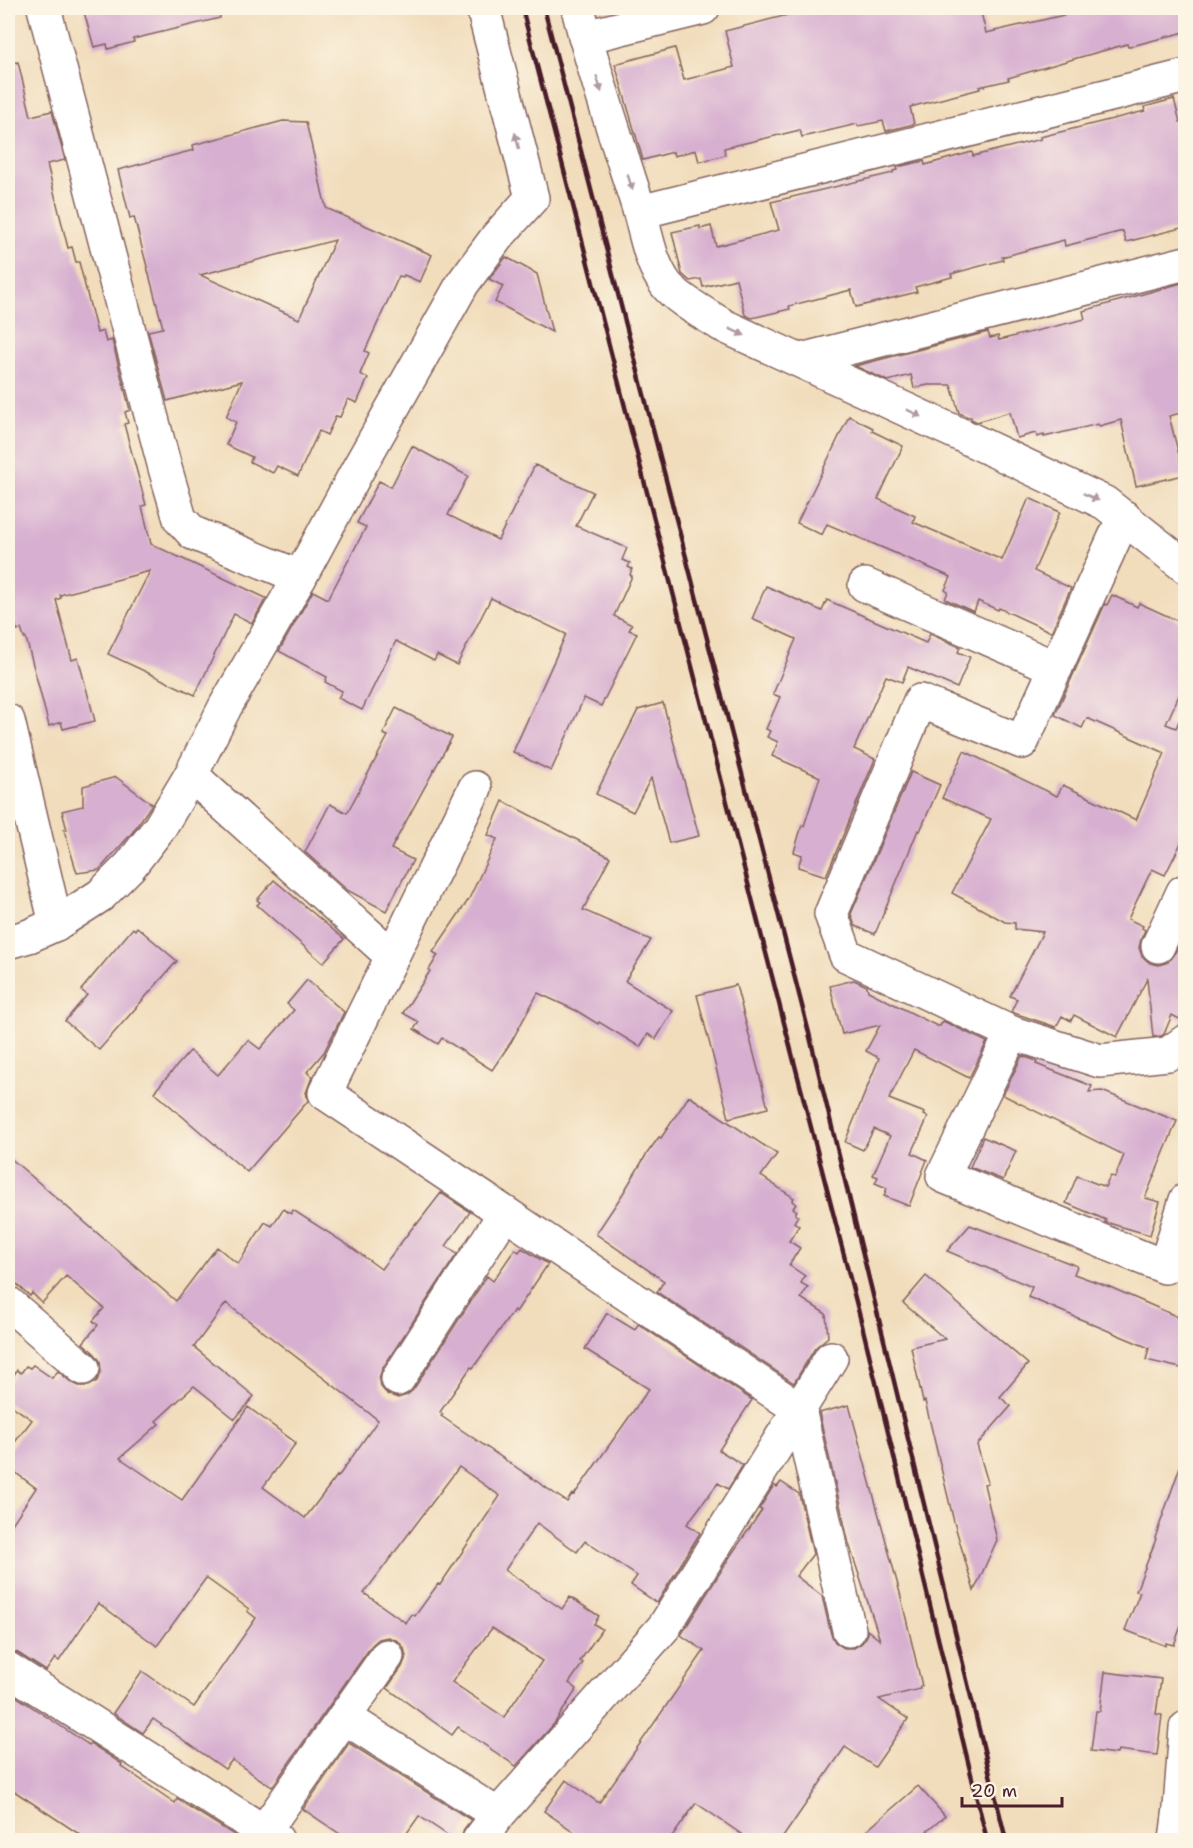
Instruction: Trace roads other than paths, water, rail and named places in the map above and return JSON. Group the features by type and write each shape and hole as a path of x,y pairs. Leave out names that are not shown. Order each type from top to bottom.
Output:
{"street":[{"path":"44,8 180,519 193,534 300,577"},
{"path":"8,942 56,924 101,895 130,866 160,827 463,283 497,237 532,198 483,8"},
{"path":"703,8 581,22 654,264 666,286 724,326 1105,503 1185,567"},
{"path":"640,212 1185,76"},
{"path":"801,360 1185,263"},
{"path":"1124,517 1022,742 920,701 831,914 846,955 1012,1033 1100,1061 1168,1054 1185,1041"},
{"path":"865,585 1056,668"},
{"path":"8,722 56,924"},
{"path":"190,775 392,956"},
{"path":"475,788 325,1093 799,1409 849,1630"},
{"path":"1171,933 1183,892"},
{"path":"1012,1033 943,1176 1165,1267 1185,1200"},
{"path":"398,1379 505,1213"},
{"path":"8,1303 83,1368"},
{"path":"344,1717 492,1831 664,1627 831,1358"},
{"path":"8,1669 266,1838 344,1717 387,1656"},
{"path":"1176,1840 1183,1795 1185,1728"}],"railway":[{"path":"522,8 861,1321 987,1840"},
{"path":"544,8 808,1029 1006,1840"}]}
